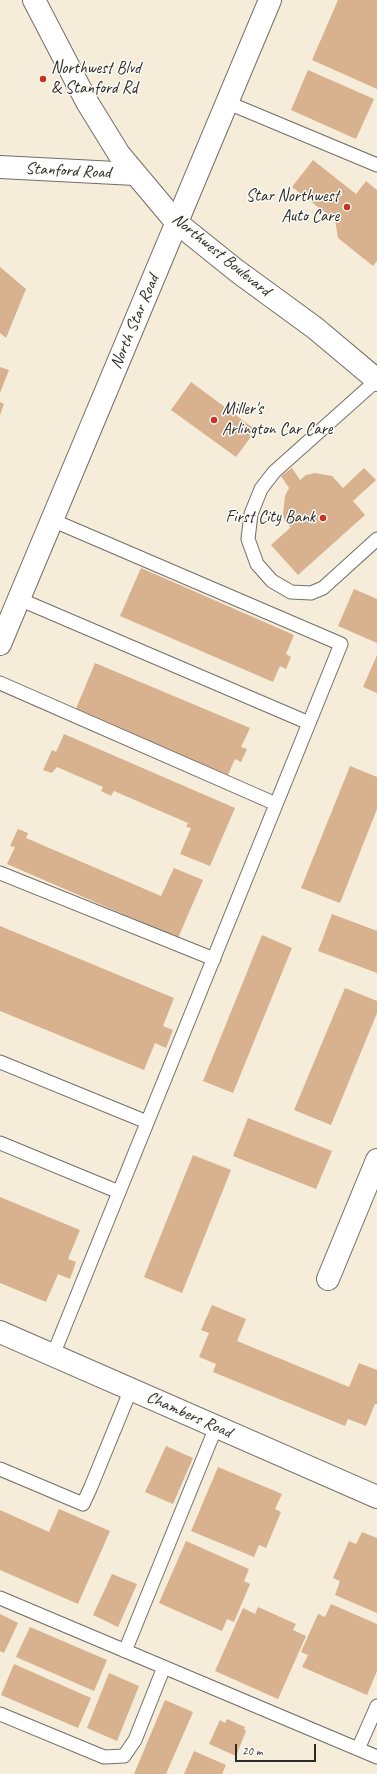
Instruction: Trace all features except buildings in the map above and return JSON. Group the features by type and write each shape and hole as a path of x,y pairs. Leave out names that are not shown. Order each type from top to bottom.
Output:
{"street":[{"name":"Northwest Boulevard","path":"34,0 87,102 119,154 176,222 237,271 315,328 377,380"},
{"name":"North Star Road","path":"0,644 270,0"},
{"name":"Stanford Road","path":"0,167 135,174"},
{"path":"328,1280 377,1160"},
{"name":"Chambers Road","path":"0,1332 377,1497"}],"lane":[{"path":"226,102 377,165"},
{"path":"377,380 274,472 261,489 251,514 248,539 258,564 272,581 291,592 310,593 323,588 377,539"},
{"path":"52,520 341,644 53,1355"},
{"path":"19,598 309,723"},
{"path":"0,683 276,804"},
{"path":"0,873 214,958"},
{"path":"0,1062 147,1122"},
{"path":"0,1143 119,1192"},
{"path":"0,1469 83,1504 131,1389"},
{"path":"125,1651 216,1427"},
{"path":"0,1598 377,1757"},
{"path":"0,1714 104,1757 124,1756 135,1740 164,1667"},
{"path":"358,1749 377,1706"}],"place":[{"name":"Northwest Blvd & Stanford Rd","path":"43,79"},
{"name":"Star Northwest Auto Care","path":"347,207"},
{"name":"Miller's Arlington Car Care","path":"214,420"},
{"name":"First City Bank","path":"323,518"}]}
